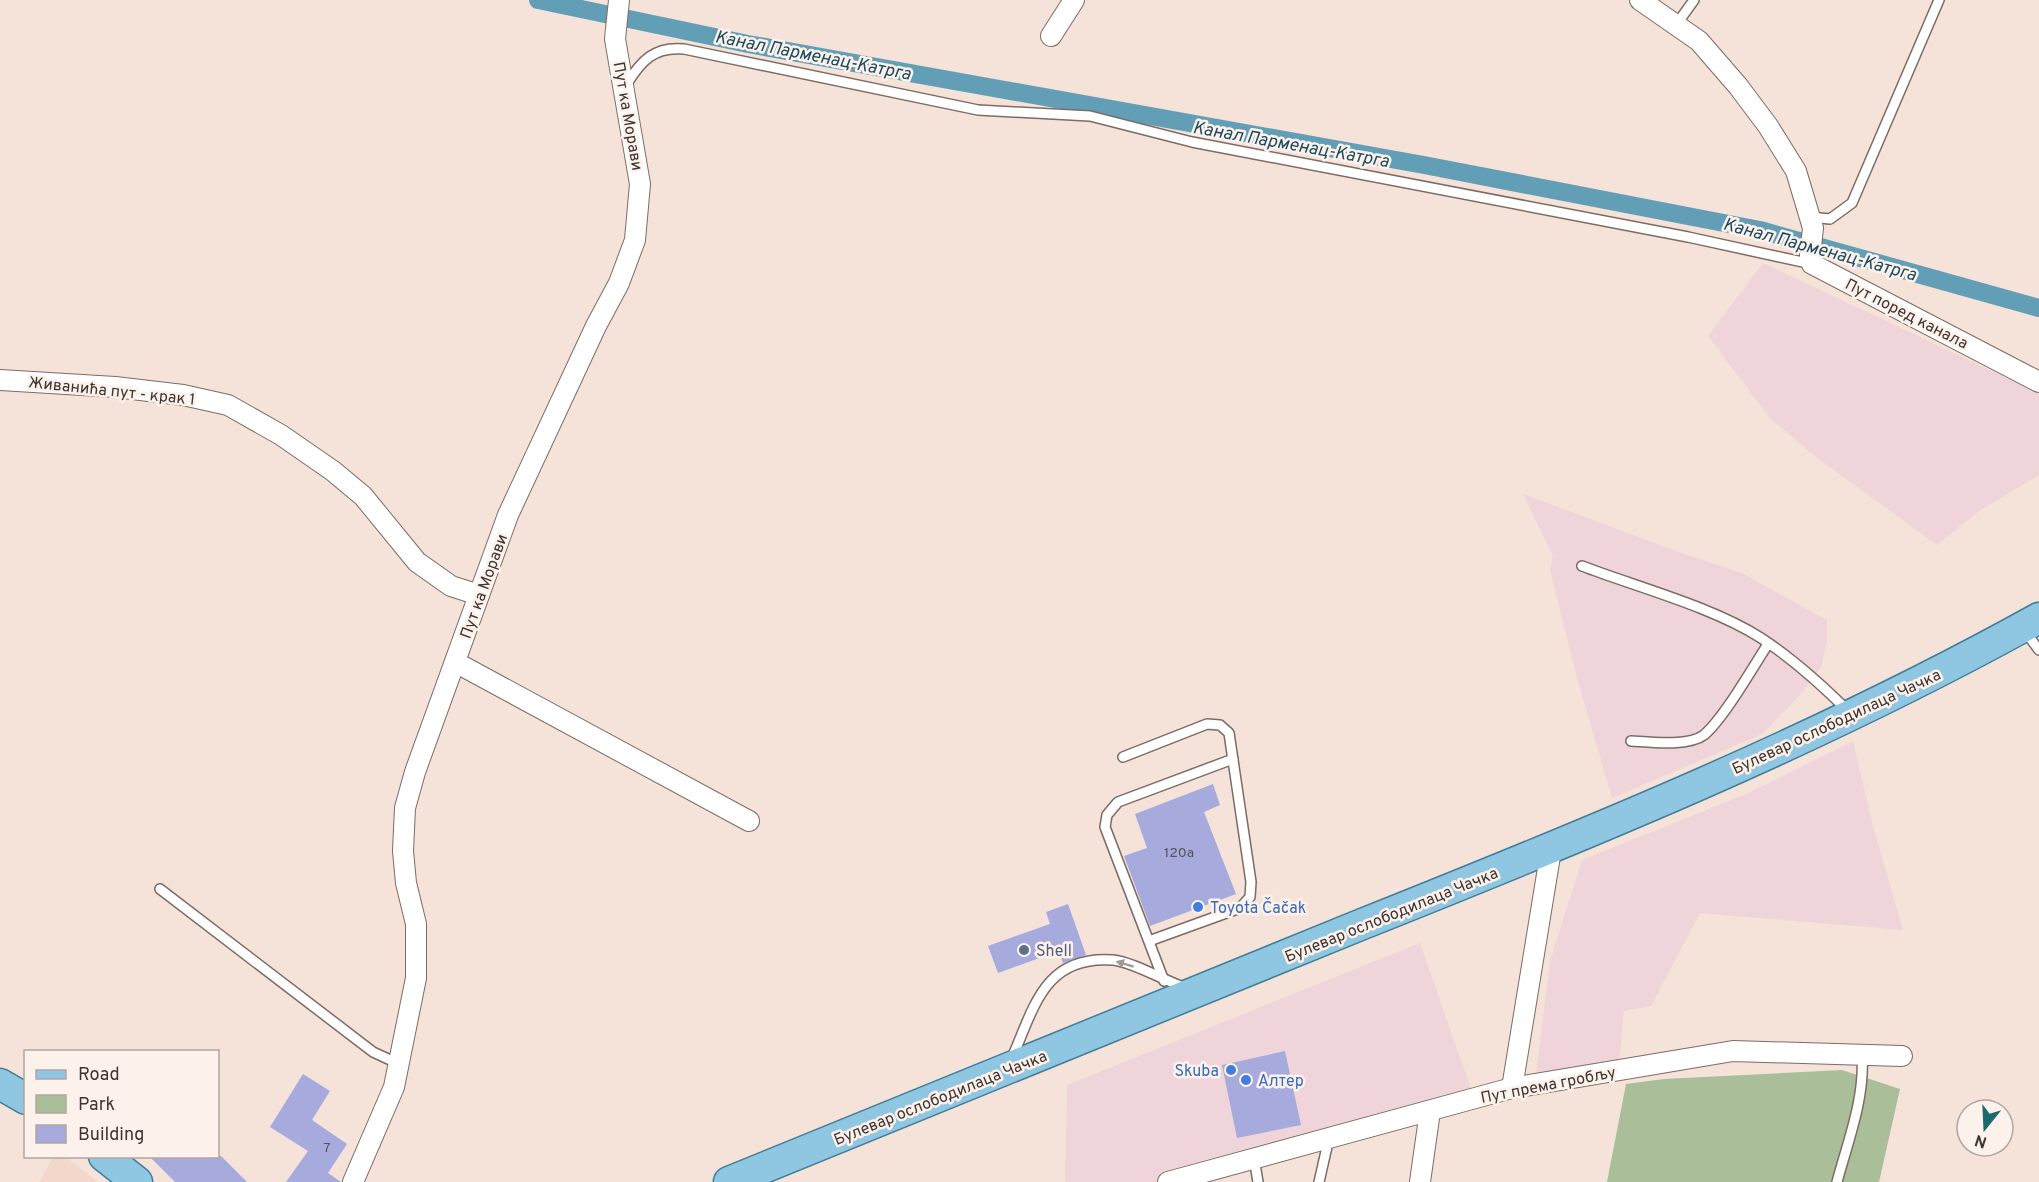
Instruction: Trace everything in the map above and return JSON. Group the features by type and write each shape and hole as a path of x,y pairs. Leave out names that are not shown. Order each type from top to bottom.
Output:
{"main road":[{"name":"Булевар ослободилаца Чачка","path":"729,1182 1551,850 1853,716 2033,632"},
{"path":"0,1084 24,1098"},
{"path":"106,1158 136,1182"}],"street":[{"name":"Пут ка Морави","path":"353,1182 394,1087 416,978 416,924 406,883 403,851 405,808 415,772 508,515 596,326 619,283 636,240 640,184 615,39 619,0"},
{"path":"1051,36 1074,0"},
{"path":"1640,0 1699,41 1738,86 1768,126 1796,171 1811,222 1811,260"},
{"name":"Пут поред канала","path":"1811,260 2039,382"},
{"name":"Живанића пут - крак 1","path":"0,380 115,387 183,395 228,405 281,435 363,496 417,562 451,586 479,595"},
{"path":"455,662 749,821"},
{"path":"1512,1088 1551,850"},
{"name":"Пут према гробљу","path":"1168,1182 1512,1088 1733,1051 1902,1056"},
{"path":"1420,1182 1430,1111"}],"lane":[{"path":"1676,25 1694,0"},
{"path":"1811,222 1830,219 1852,203 1940,0"},
{"path":"625,87 648,56 664,49 684,49 978,110 1090,116 1192,142 1811,260"},
{"path":"1582,566 1724,619 1768,644 1819,682 1853,716"},
{"path":"1630,741 1681,742 1703,736 1740,687 1768,644"},
{"path":"1123,757 1214,724 1229,733 1251,882 1250,897 1240,908 1149,941"},
{"path":"1164,981 1105,827 1107,814 1118,802 1233,759"},
{"path":"160,889 373,1052 399,1064"},
{"path":"1006,1070 1046,984 1064,970 1083,963 1113,960 1198,992"},
{"path":"1837,1182 1860,1095 1863,1075 1862,1055"},
{"path":"1319,1182 1329,1138"},
{"path":"1254,1158 1258,1182"}],"shaded area":[{"path":"1763,263 2039,393 2039,475 1979,511 1937,545 1812,454 1770,418 1708,336"},
{"path":"1523,494 1742,573 1827,620 1827,641 1821,667 1800,695 1762,734 1612,798 1577,678 1550,570 1553,556"},
{"path":"1853,741 1871,819 1903,930 1700,913 1651,1006 1624,1011 1619,1063 1536,1074 1550,961 1582,860 1746,794"},
{"path":"1420,943 1472,1092 1167,1182 1065,1182 1067,1085"},
{"path":"53,1158 67,1158 98,1182 39,1182"}],"green space":[{"path":"1842,1070 1900,1089 1879,1182 1607,1182 1626,1084 1664,1079"}],"building":[{"path":"1213,784 1220,805 1204,812 1236,894 1150,926 1124,856 1147,848 1135,814"},
{"path":"1068,904 1086,955 1063,963 1059,951 998,973 988,946 1050,924 1046,912"},
{"path":"1285,1051 1301,1125 1237,1138 1222,1065"},
{"path":"303,1074 330,1091 312,1120 347,1144 328,1173 341,1182 286,1182 308,1151 270,1127"},
{"path":"221,1156 247,1182 175,1182 151,1158 219,1158"}],"waterway":[{"name":"Канал Парменац-Катрга","path":"538,0 748,44 1424,165 1760,230 2039,308"}],"place":[{"name":"Toyota Čačak","path":"1198,907"},
{"name":"Shell","path":"1024,950"},
{"name":"Skuba","path":"1231,1070"},
{"name":"Алтер","path":"1246,1080"}]}
